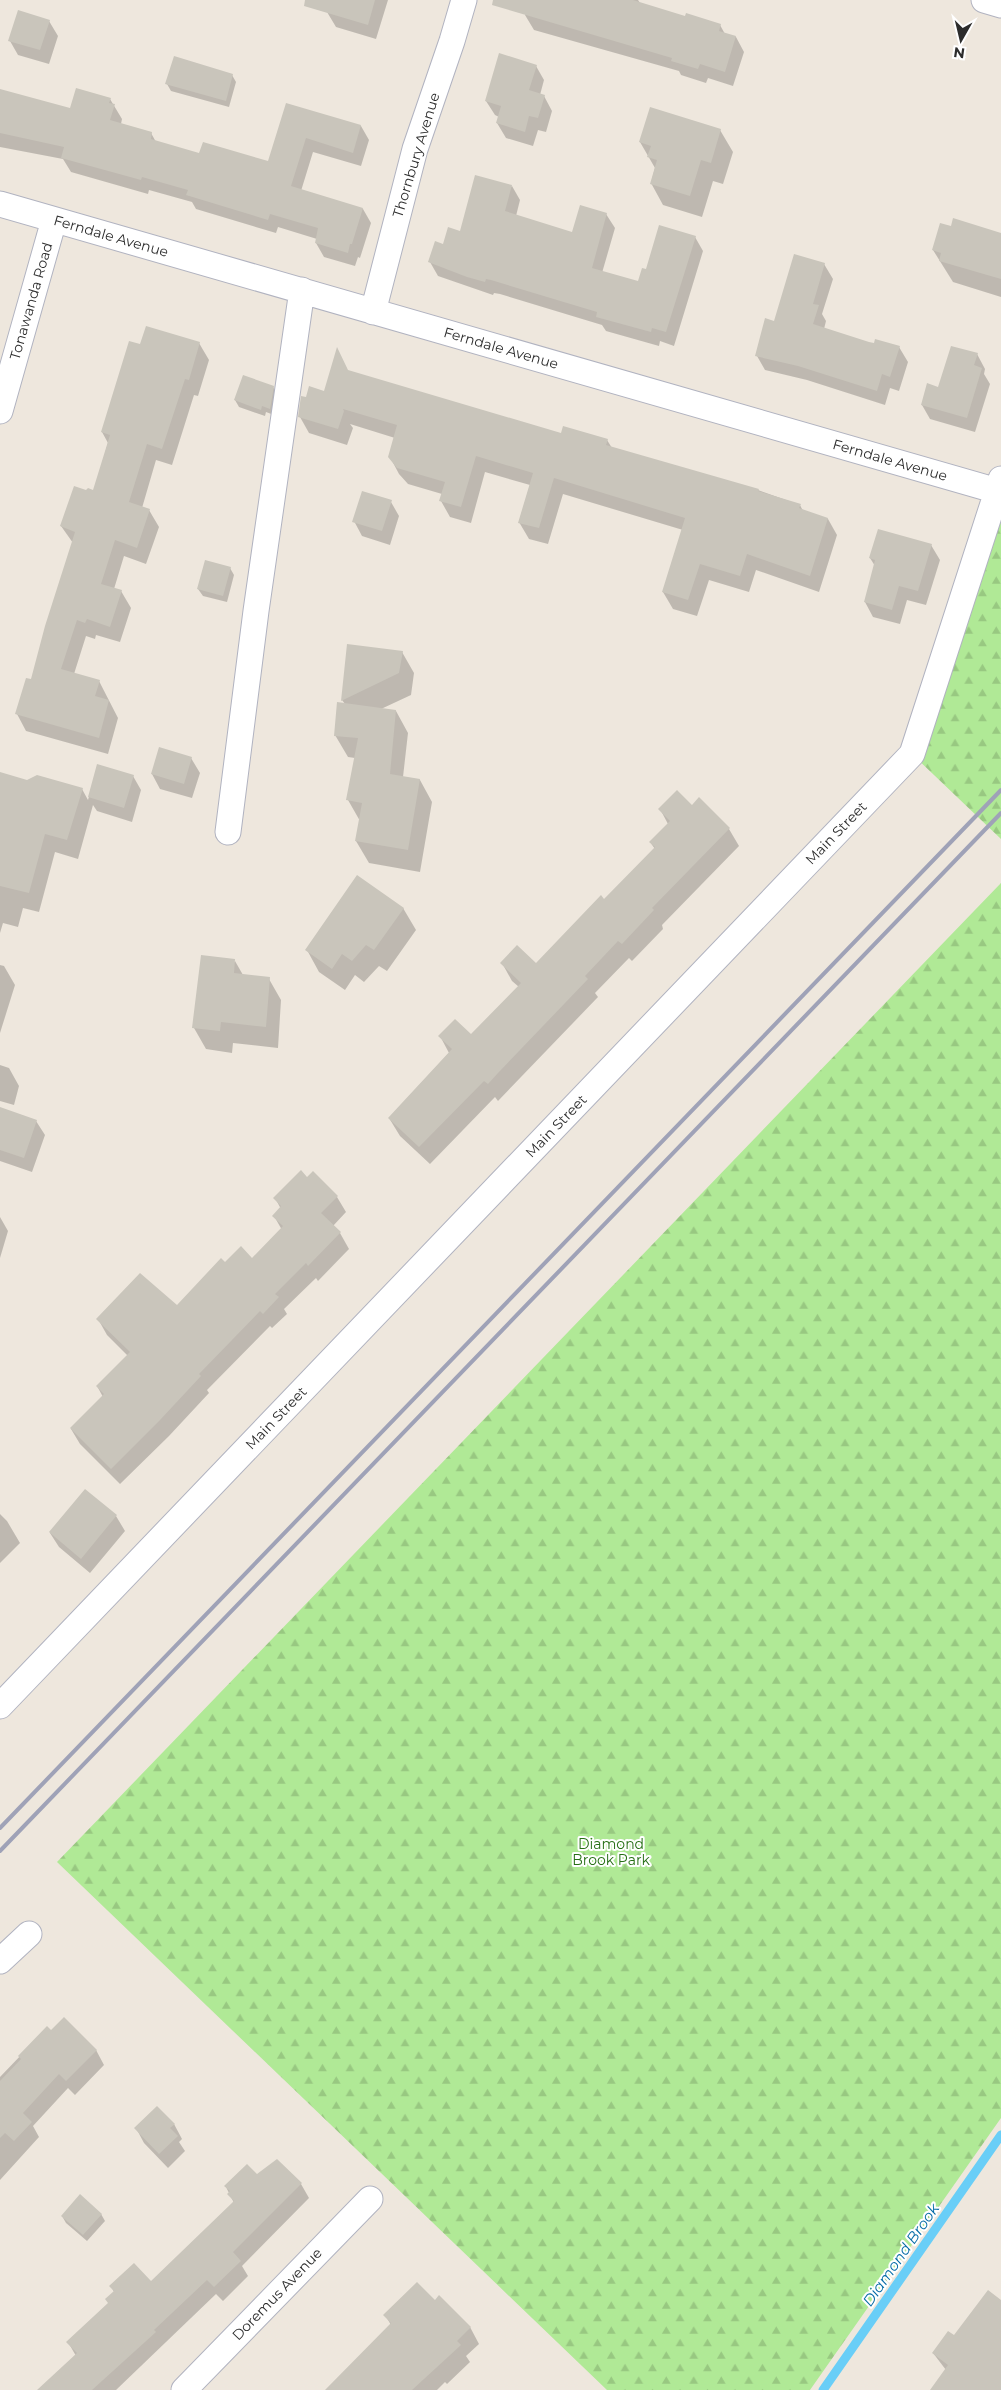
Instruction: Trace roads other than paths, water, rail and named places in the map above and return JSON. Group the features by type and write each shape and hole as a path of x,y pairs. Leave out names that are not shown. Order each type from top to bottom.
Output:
{"street":[{"name":"Thornbury Avenue","path":"373,312 415,149 464,0"},
{"path":"984,0 1001,5"},
{"name":"Ferndale Avenue","path":"0,204 373,312 1000,487"},
{"name":"Tonawanda Road","path":"0,411 54,220"},
{"path":"228,832 256,611 302,290"},
{"name":"Main Street","path":"0,1706 912,754 1000,487"},
{"path":"0,1961 29,1934"},
{"name":"Doremus Avenue","path":"184,2390 370,2199"}],"waterway":[{"name":"Diamond Brook","path":"823,2390 1001,2135"}],"railway":[{"path":"0,1828 1001,790"},
{"path":"0,1851 1001,813"}],"park label":[{"name":"Diamond Brook Park","path":"611,1852"}]}
